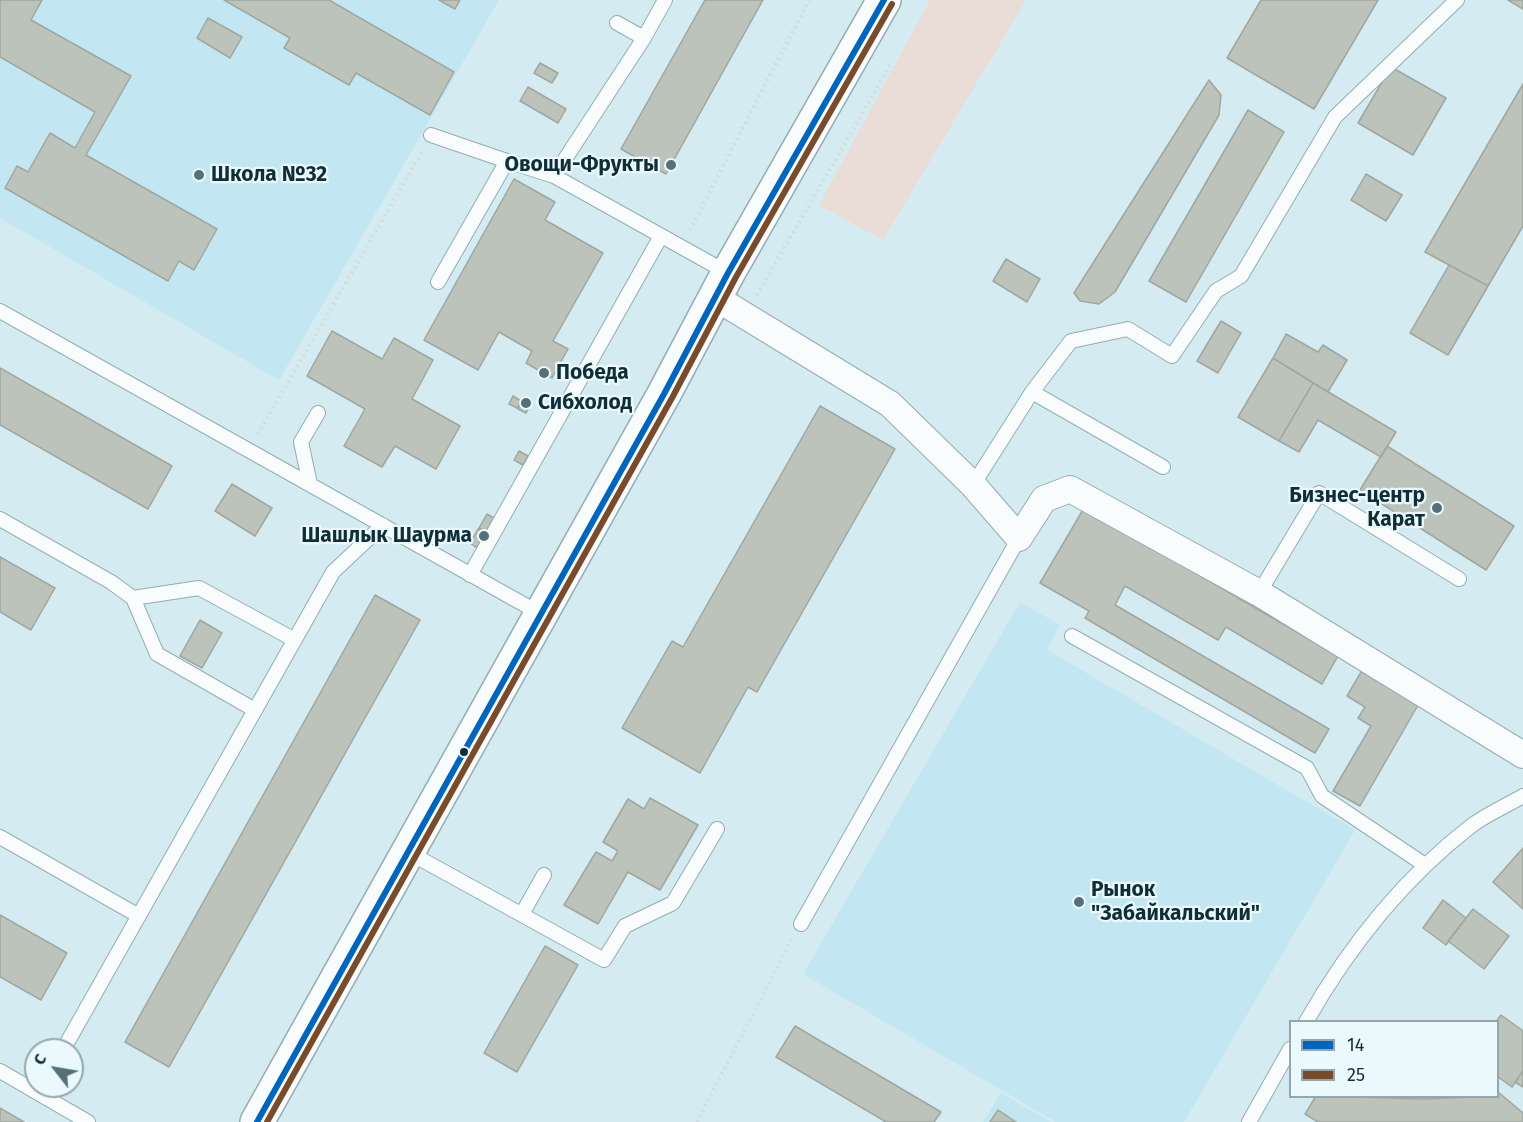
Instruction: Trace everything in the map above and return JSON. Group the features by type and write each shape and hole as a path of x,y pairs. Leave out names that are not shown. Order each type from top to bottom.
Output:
{"main road":[{"path":"256,1122 541,614 722,285 884,0"}],"street":[{"path":"722,285 890,404 974,485 1019,538 1044,499 1070,489 1259,593 1523,755"}],"lane":[{"path":"554,176 644,38 665,0"},
{"path":"974,485 1032,392 1071,341 1128,329 1172,356 1215,291 1241,276 1335,117 1457,0"},
{"path":"617,23 644,38"},
{"path":"431,135 554,176 681,247 722,285"},
{"path":"438,282 507,161"},
{"path":"470,575 661,236"},
{"path":"0,311 541,614"},
{"path":"1032,392 1163,467"},
{"path":"310,484 301,442 318,413"},
{"path":"1259,593 1319,493 1459,579"},
{"path":"0,519 111,582 133,598 157,654 255,710"},
{"path":"70,1038 333,572 383,525"},
{"path":"801,924 1019,538"},
{"path":"133,598 199,588 295,640"},
{"path":"1072,636 1307,768 1322,796 1425,865"},
{"path":"1307,1020 1331,978 1425,865 1473,825 1523,796"},
{"path":"408,852 604,960 626,926 674,903 717,829"},
{"path":"0,837 139,915"},
{"path":"522,914 544,875"},
{"path":"1249,1122 1289,1051"},
{"path":"0,1071 24,1082"},
{"path":"52,1098 88,1122"}],"path":[{"path":"681,247 809,0"},
{"path":"755,298 892,62"},
{"path":"248,450 431,135"},
{"path":"697,1122 801,924"}],"shaded area":[{"name":"Школа №32","path":"0,0 499,0 279,380 0,218"},
{"path":"930,0 1026,0 883,240 819,205"},
{"name":"Рынок \"Забайкальский\"","path":"1020,602 1060,625 1047,650 1355,830 1184,1122 1056,1122 803,974"},
{"path":"1001,1093 1051,1122 983,1122"}],"building":[{"path":"0,0 42,0 31,20 131,76 86,155 217,229 194,270 179,261 168,281 5,188 17,166 28,172 50,133 75,148 95,112 0,57"},
{"path":"224,0 329,0 454,72 430,115 356,73 349,85 284,48 290,38"},
{"path":"439,0 460,0 455,9"},
{"path":"705,0 763,0 666,174 621,149"},
{"path":"1261,0 1378,0 1314,109 1227,58"},
{"path":"1508,0 1523,0 1523,9"},
{"path":"208,18 242,37 230,58 197,38"},
{"path":"540,63 558,73 552,83 534,73"},
{"path":"1391,67 1446,98 1413,155 1358,123"},
{"path":"1209,80 1221,95 1219,115 1115,292 1099,304 1080,301 1074,293"},
{"path":"1523,84 1523,226 1488,286 1425,252"},
{"path":"528,87 566,109 558,123 520,101"},
{"path":"1248,110 1284,132 1186,302 1149,281"},
{"path":"1366,174 1402,195 1386,221 1351,200"},
{"path":"514,179 555,202 545,220 603,253 553,341 568,349 552,378 526,363 532,351 499,332 478,370 424,340"},
{"path":"1006,259 1040,279 1027,302 993,281"},
{"path":"1449,265 1488,286 1448,355 1410,333"},
{"path":"1221,321 1241,333 1218,373 1197,361"},
{"path":"332,331 382,359 394,338 433,360 412,399 460,426 436,469 395,446 382,467 344,446 365,409 307,376"},
{"path":"1286,334 1318,352 1323,345 1347,360 1328,392 1273,358"},
{"path":"1273,358 1313,383 1279,441 1238,417"},
{"path":"0,368 172,466 148,509 0,425"},
{"path":"1313,383 1396,432 1381,457 1318,420 1299,452 1279,441"},
{"path":"513,396 521,401 517,408 509,404"},
{"path":"522,401 530,406 526,413 518,409"},
{"path":"820,406 895,449 757,692 748,687 700,773 622,728 672,641 683,647"},
{"name":"Бизнес-центр Карат","path":"1387,446 1514,526 1486,570 1360,490"},
{"path":"519,451 528,456 523,465 514,460"},
{"path":"232,484 272,508 255,536 215,511"},
{"path":"1084,508 1338,656 1322,684 1226,627 1218,640 1125,586 1115,605 1329,729 1315,753 1085,618 1089,611 1040,583"},
{"path":"487,514 494,518 486,532 479,528"},
{"path":"478,529 485,534 477,548 470,543"},
{"path":"0,557 55,588 31,630 0,612"},
{"path":"375,595 420,620 169,1067 125,1042"},
{"path":"200,620 222,633 202,668 180,656"},
{"path":"1364,667 1421,700 1360,806 1333,791 1371,726 1358,718 1365,707 1347,696"},
{"path":"650,798 698,825 660,890 628,872 598,924 564,905 596,852 612,861 618,851 603,842 628,799 644,809"},
{"path":"1523,848 1523,909 1493,882"},
{"path":"1443,900 1466,918 1446,945 1423,928"},
{"path":"1473,909 1509,936 1484,969 1448,941"},
{"path":"0,915 67,953 41,1000 0,977"},
{"path":"545,946 578,965 517,1072 484,1053"},
{"path":"1501,1015 1523,1031 1523,1071 1512,1087 1499,1078 1497,1020"},
{"path":"795,1026 941,1112 934,1122 886,1122 776,1057"},
{"path":"1523,1071 1523,1087 1515,1082"},
{"path":"1499,1093 1523,1113 1523,1122 1318,1122 1305,1114 1315,1098 1499,1098"},
{"path":"0,1108 24,1122 0,1122"},
{"path":"998,1110 1016,1122 990,1122"}],"transit line":[{"name":"14","path":"257,1122 664,394 728,273 884,0"},
{"name":"25","path":"267,1122 672,398 736,277 892,4"}],"place":[{"name":"Овощи-Фрукты","path":"671,165"},
{"name":"Школа №32","path":"199,175"},
{"name":"Победа","path":"544,373"},
{"name":"Сибхолод","path":"526,403"},
{"name":"Бизнес-центр Карат","path":"1437,508"},
{"name":"Шашлык Шаурма","path":"484,536"},
{"name":"Рынок \"Забайкальский\"","path":"1079,902"}]}
